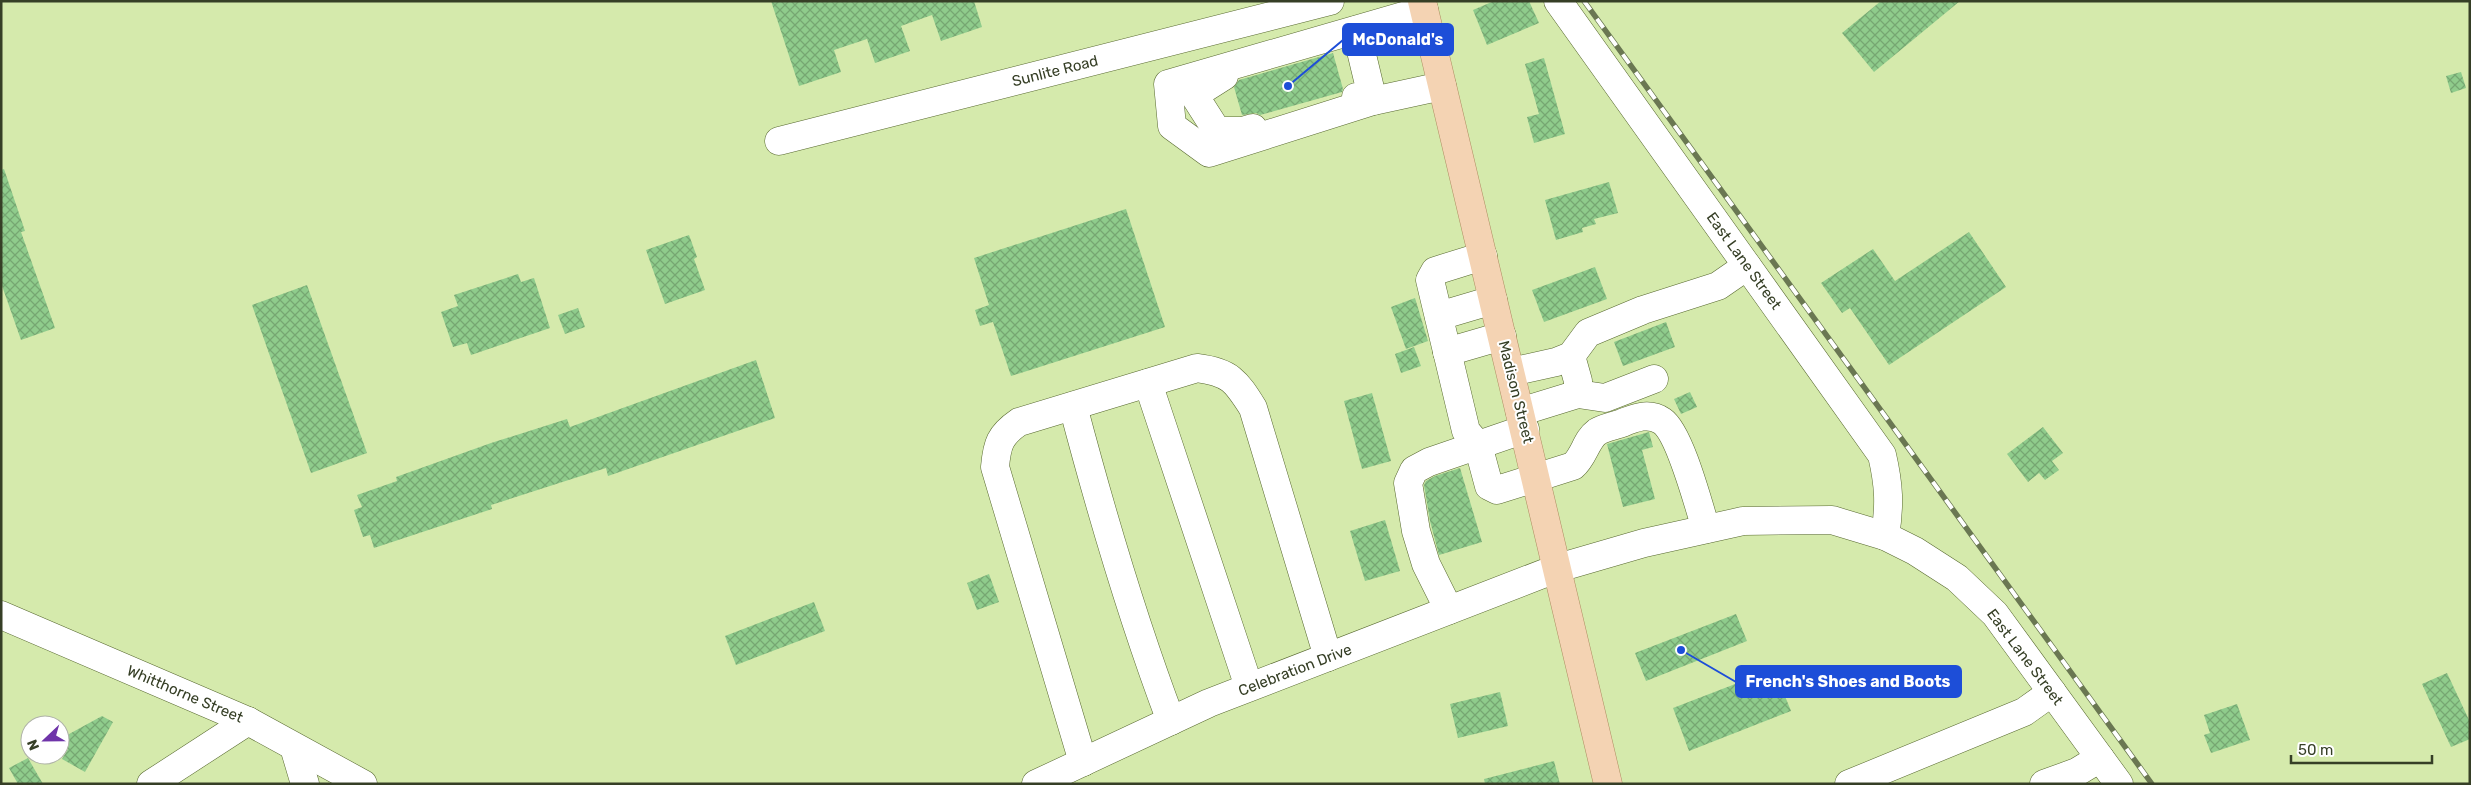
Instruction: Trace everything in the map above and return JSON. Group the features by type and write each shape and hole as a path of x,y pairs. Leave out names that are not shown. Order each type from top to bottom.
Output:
{"main road":[{"name":"Madison Street","path":"1423,6 1608,784"}],"street":[{"name":"Sunlite Road","path":"779,141 1330,1"},
{"name":"East Lane Street","path":"1558,1 1882,455 1889,485 1889,508 1884,536"},
{"path":"1168,84 1356,30 1423,6"},
{"path":"1356,30 1373,101"},
{"path":"1149,47 1168,84 1172,126 1209,153 1373,101 1442,86"},
{"path":"1254,60 1209,84 1194,95 1217,131 1243,131 1352,96 1373,101"},
{"path":"1483,256 1435,271 1430,280 1466,431 1478,445 1489,486 1497,490 1537,479 1573,466 1580,460 1596,432 1646,416 1661,420 1670,430 1687,469 1706,529"},
{"path":"1511,372 1556,362 1571,356 1588,333 1643,310 1718,286 1747,266"},
{"path":"1439,316 1493,300"},
{"path":"1447,352 1502,336"},
{"path":"1571,356 1578,381 1578,394"},
{"path":"1083,762 995,467 996,450 1004,432 1019,422 1197,368 1218,370 1239,385 1252,408 1328,657"},
{"path":"1449,610 1426,564 1416,531 1408,483 1414,470 1429,462 1478,445 1578,394 1605,398 1654,379"},
{"path":"1148,383 1249,688"},
{"path":"1073,406 1091,474 1145,652 1171,720"},
{"name":"East Lane Street","path":"1558,568 1644,543 1743,521 1832,520 1884,536 1915,551 1957,578 1995,614 2119,784"},
{"name":"Celebration Drive","path":"1036,784 1171,720 1558,568"},
{"name":"Whitthorne Street","path":"1,615 248,721 363,784"},
{"path":"1848,784 2024,712 2052,692"},
{"path":"151,784 248,721"},
{"path":"294,747 305,784"},
{"path":"2044,784 2077,772 2100,758"}],"building":[{"path":"771,1 974,1 982,27 941,41 932,15 901,26 910,51 875,63 867,39 834,50 841,72 799,86"},
{"path":"1494,1 1529,1 1539,23 1487,45 1473,10"},
{"path":"1881,1 1960,1 1874,72 1842,33"},
{"path":"1333,53 1343,89 1342,92 1260,115 1256,113 1242,115 1234,87 1239,80"},
{"path":"1544,58 1565,134 1534,143 1527,117 1539,114 1525,64"},
{"path":"2461,72 2466,88 2451,93 2446,76"},
{"path":"4,169 25,231 21,232 55,328 21,340 1,283 1,170"},
{"path":"1609,182 1618,213 1594,219 1596,224 1582,228 1583,232 1556,240 1545,200"},
{"path":"1126,209 1165,327 1011,376 993,322 980,326 975,310 989,305 974,258"},
{"path":"1969,232 2006,287 1889,365 1850,308 1842,313 1821,283 1873,249 1895,281"},
{"path":"689,235 697,257 694,259 705,290 665,304 646,250"},
{"path":"1595,267 1607,299 1544,322 1532,290"},
{"path":"518,274 521,282 534,278 550,328 471,355 467,343 453,347 441,312 458,306 454,295"},
{"path":"307,285 367,453 311,473 252,305"},
{"path":"1415,298 1428,341 1406,349 1391,307"},
{"path":"578,308 585,327 565,334 558,315"},
{"path":"1666,322 1675,347 1623,366 1614,342"},
{"path":"1414,347 1421,366 1401,373 1395,354"},
{"path":"756,360 775,418 608,476 606,468 491,505 492,509 374,548 370,535 363,537 354,510 362,507 357,495 397,481 396,477 491,443 567,419 570,427"},
{"path":"1690,392 1697,407 1681,414 1674,399"},
{"path":"1372,393 1391,461 1362,469 1344,401"},
{"path":"2043,427 2063,453 2052,461 2059,470 2045,480 2039,473 2028,482 2007,454"},
{"path":"1649,432 1653,447 1642,450 1655,499 1623,507 1607,444"},
{"path":"1460,468 1482,542 1439,555 1430,521 1424,485 1426,481 1435,476"},
{"path":"1385,520 1400,571 1365,581 1350,531"},
{"path":"989,574 999,602 977,610 967,583"},
{"path":"814,602 825,631 736,665 725,636"},
{"path":"1736,614 1747,641 1646,681 1635,653"},
{"path":"1774,669 1791,711 1689,751 1673,708"},
{"path":"2447,673 2470,722 2470,739 2451,747 2422,684"},
{"path":"1500,692 1508,726 1458,738 1450,704"},
{"path":"2237,704 2250,740 2211,753 2204,735 2210,733 2204,715"},
{"path":"102,716 113,722 85,772 70,764 70,734"},
{"path":"1554,761 1560,784 1485,784 1484,779"},
{"path":"20,762 20,765 32,765 43,784 18,784 9,768"}],"railway":[{"path":"1584,1 2152,784"}],"place":[{"name":"McDonald's","path":"1288,86"},
{"name":"French's Shoes and Boots","path":"1681,650"}]}
